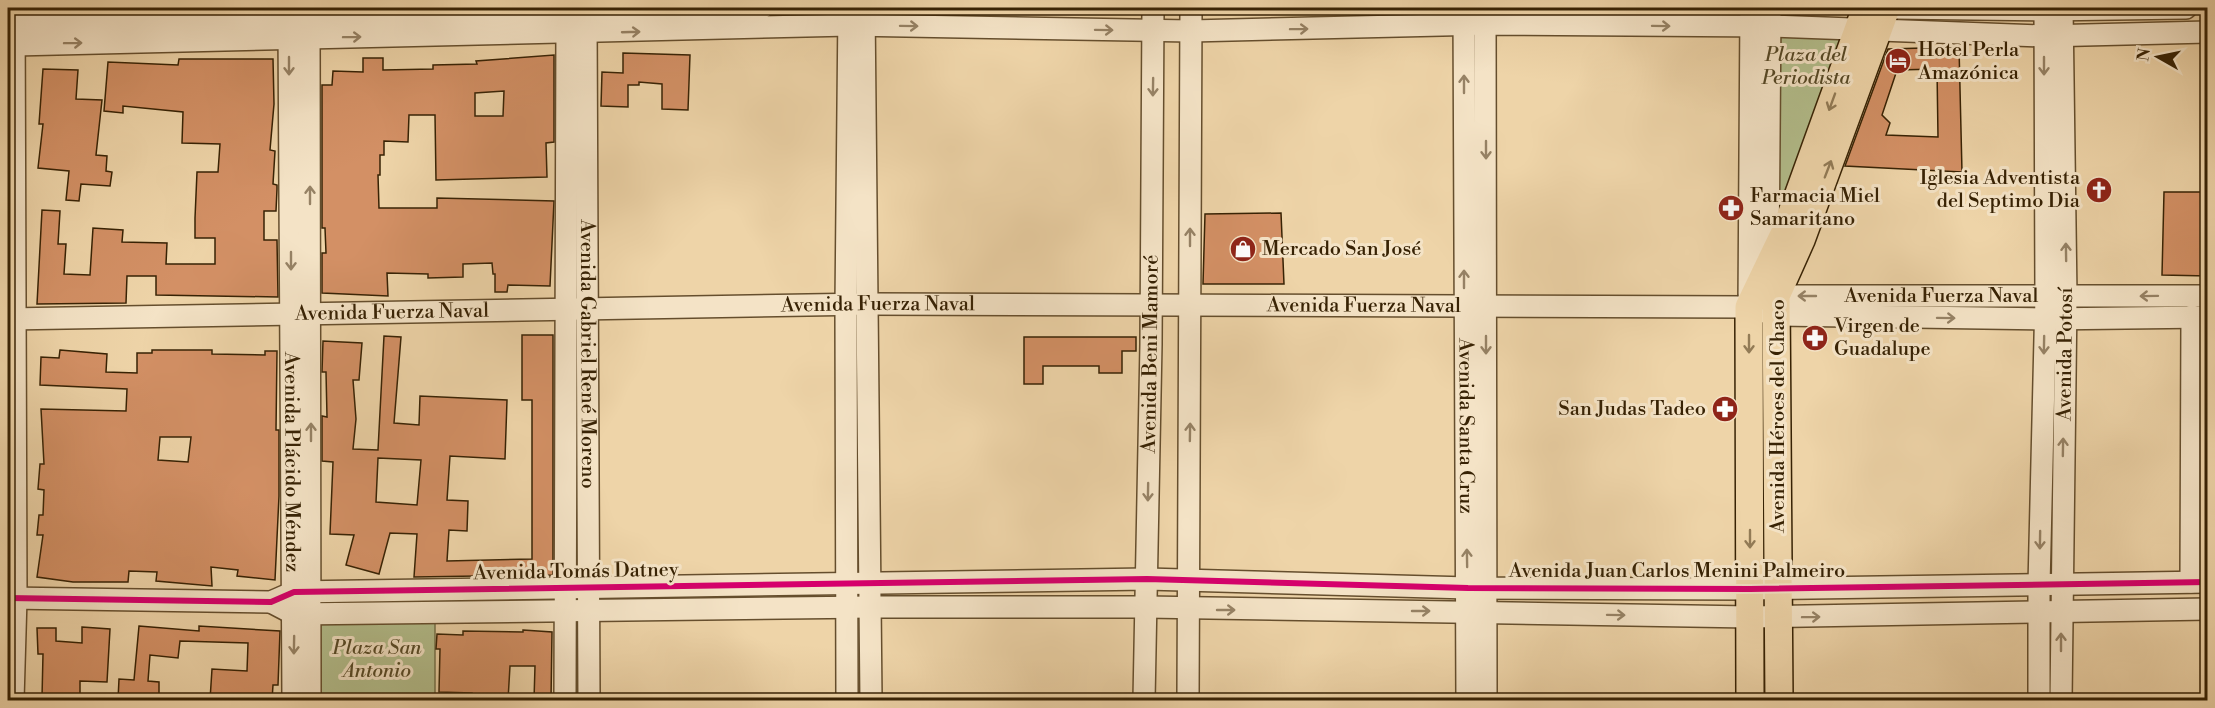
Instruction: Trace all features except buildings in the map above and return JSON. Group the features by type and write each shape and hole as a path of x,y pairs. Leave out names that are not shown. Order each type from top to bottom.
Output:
{"main road":[{"name":"Avenida Héroes del Chaco","path":"1750,700 1750,589 1767,298 1870,14"},
{"name":"Avenida Héroes del Chaco","path":"1767,298 1779,589 1779,700"}],"street":[{"path":"576,18 762,8"},
{"name":"Avenida Beni Mamoré","path":"1144,700 1153,8"},
{"name":"Avenida Beni Mamoré","path":"1188,700 1191,8"},
{"path":"1893,8 2186,8"},
{"name":"Avenida Potosí","path":"2039,700 2039,585 2056,297 2053,9"},
{"path":"13,700 11,319 14,26 857,16 1191,31 1464,16 1760,17 1870,14 2053,36 2208,32"},
{"path":"857,16 869,304 871,700"},
{"path":"847,700 846,305 857,16"},
{"name":"Avenida Santa Cruz","path":"1464,16 1464,307 1477,588"},
{"name":"Avenida Santa Cruz","path":"1485,16 1486,306 1477,612 1486,700"},
{"path":"1760,17 1767,298"},
{"path":"1760,17 1767,298"},
{"name":"Avenida Gabriel René Moreno","path":"576,18 588,309 591,610 589,700"},
{"name":"Avenida Gabriel René Moreno","path":"565,700 567,309 576,18"},
{"name":"Avenida Plácido Méndez","path":"299,22 303,614 310,700"},
{"name":"Avenida Fuerza Naval","path":"11,319 869,304 1464,307 1767,298 2208,296"},
{"name":"Avenida Fuerza Naval","path":"1767,298 2055,319 2200,317"},
{"path":"2199,582 2200,317"},
{"name":"Avenida Potosí","path":"2055,319 2062,584 2061,700"},
{"name":"Avenida Juan Carlos Menini Palmeiro","path":"1147,579 1477,588 1750,589 2199,582"},
{"name":"Avenida Tomás Datney","path":"12,598 271,602 303,592 1147,579"},
{"name":"Avenida Tomás Datney","path":"271,602 303,614 846,607 1146,608"},
{"path":"1146,608 1750,617 2208,609"},
{"name":"Avenida Santa Cruz","path":"1467,700 1477,612"},
{"name":"Avenida Plácido Méndez","path":"293,700 303,614"}],"green space":[{"name":"Plaza del Periodista","path":"1778,35 1847,37 1776,220"},
{"name":"Plaza San Antonio","path":"435,618 435,700 318,700 320,625 324,619"}],"cycle path":[{"path":"8,598 271,602 294,592 1147,579 1468,588 1750,589 2208,582"}],"place":[{"name":"Hotel Perla Amazónica","path":"1898,61"},
{"name":"Iglesia Adventista del Septimo Dia","path":"2099,190"},
{"name":"Farmacia Miel Samaritano","path":"1731,208"},
{"name":"Mercado San José","path":"1243,249"},
{"name":"Virgen de Guadalupe","path":"1815,338"},
{"name":"San Judas Tadeo","path":"1725,409"}]}
